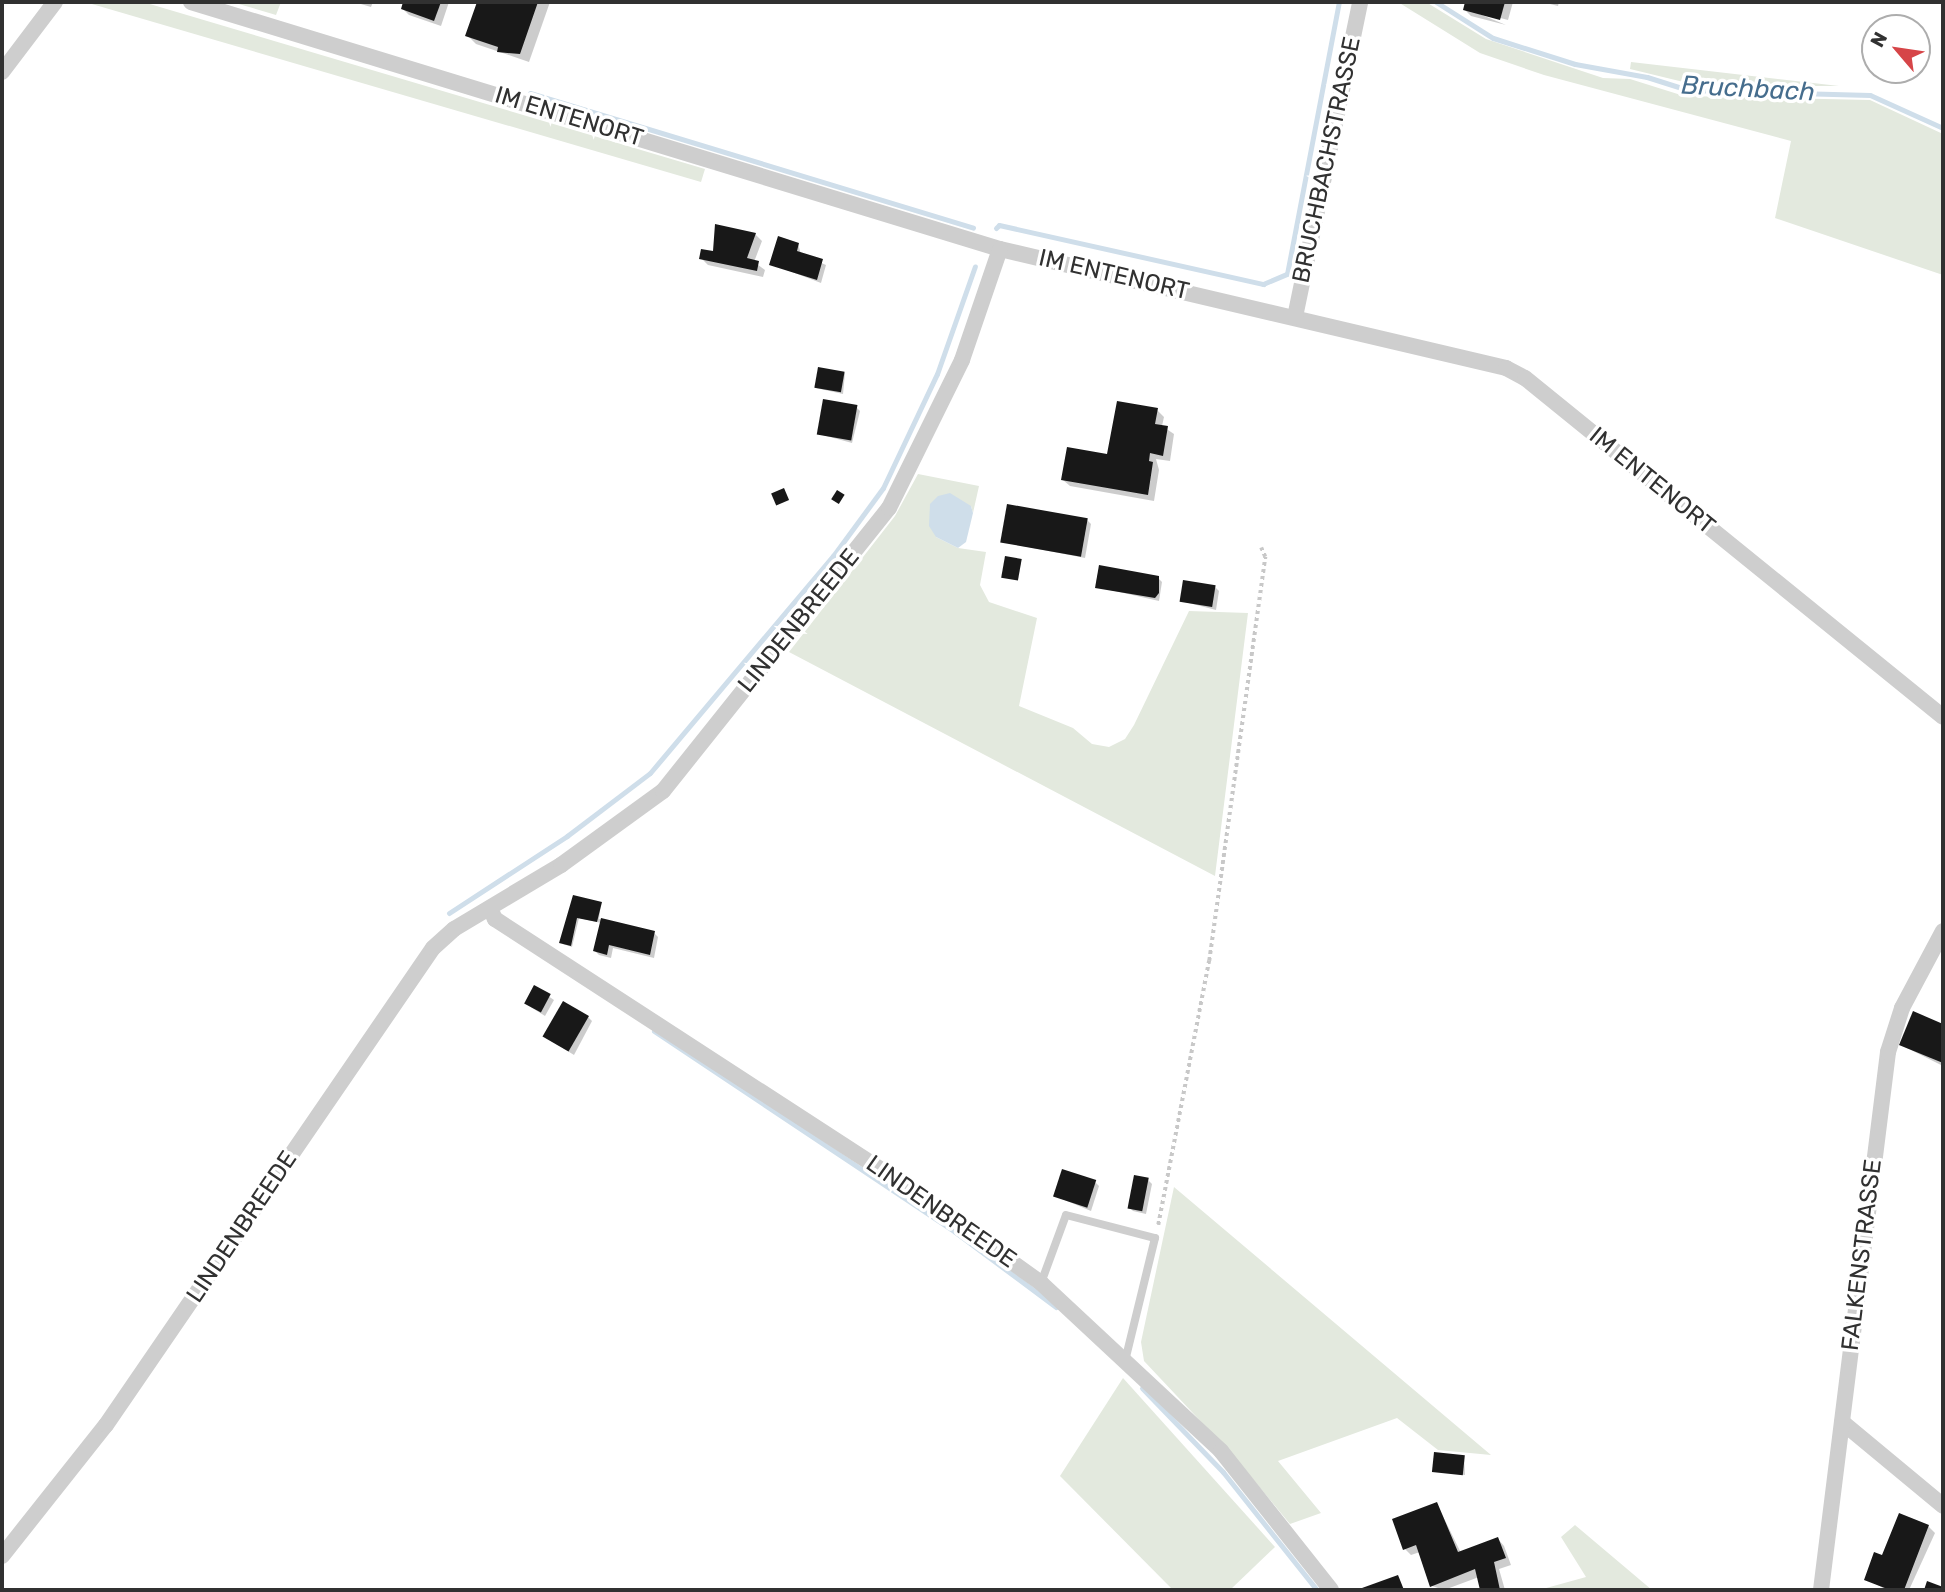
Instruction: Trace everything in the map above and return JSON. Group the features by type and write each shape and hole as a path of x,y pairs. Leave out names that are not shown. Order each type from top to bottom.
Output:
{"street":[{"path":"2,72 55,2"},
{"name":"IM ENTENORT","path":"191,2 1000,249 1483,361 1525,378 1943,717"},
{"name":"BRUCHBACHSTRASSE","path":"1295,317 1360,2"},
{"name":"LINDENBREEDE","path":"2,1556 106,1425 433,948 490,908 561,865 663,790 889,508 962,360 1000,249"},
{"name":"LINDENBREEDE","path":"490,908 495,919 899,1181 1041,1283 1126,1357 1221,1451 1331,1590"},
{"name":"FALKENSTRASSE","path":"1821,1590 1888,1052 1902,1007 1943,931"},
{"path":"1842,1422 1943,1506"}],"lane":[{"path":"1041,1283 1066,1215 1155,1238 1126,1357"}],"path":[{"path":"1155,1238 1172,1172 1209,961 1265,557 1261,548"}],"shaded area":[{"path":"85,2 143,2 705,169 701,182"},
{"path":"232,2 281,2 276,15"},
{"path":"1398,2 1426,2 1486,39 1603,78 1630,79 1684,96 1870,100 1943,134 1943,275 1775,218 1791,141 1544,75 1480,53"},
{"path":"1631,62 1839,86 1700,86 1630,69"},
{"path":"918,474 979,486 973,513 971,506 936,537 958,548 986,552 980,585 989,602 1037,618 1019,706 1073,728 1092,744 1109,747 1125,739 1189,611 1248,613 1215,876 789,652 895,516"},
{"path":"1174,1187 1491,1455 1438,1450 1397,1418 1278,1461 1321,1513 1290,1524 1237,1460 1144,1361 1141,1342"},
{"path":"1123,1378 1275,1547 1230,1590 1173,1590 1060,1476"},
{"path":"1575,1525 1652,1590 1539,1590 1586,1577 1561,1537"}],"water":[{"path":"950,493 971,506 973,513 966,542 958,548 936,537 929,526 930,504 938,496"}],"building":[{"path":"403,2 441,2 434,21 401,9"},
{"path":"477,2 538,2 520,54 497,52 498,47 465,36"},
{"path":"1465,2 1505,2 1500,20 1463,10"},
{"path":"715,224 756,233 747,258 759,261 757,271 699,259 701,249 713,251"},
{"path":"778,236 799,243 797,251 823,259 817,280 769,265"},
{"path":"818,367 845,372 841,392 814,388"},
{"path":"823,399 857,405 851,441 817,434"},
{"path":"1117,401 1158,408 1155,424 1168,426 1163,456 1150,453 1149,461 1153,462 1148,495 1061,480 1067,447 1107,454"},
{"path":"784,488 789,500 776,505 771,493"},
{"path":"837,490 845,495 839,504 831,499"},
{"path":"1007,504 1088,518 1081,557 1000,542"},
{"path":"1005,556 1022,559 1018,581 1001,578"},
{"path":"1099,565 1159,576 1159,593 1155,598 1095,588"},
{"path":"1183,580 1216,585 1212,607 1180,602"},
{"path":"573,895 602,902 597,922 577,918 571,946 559,943"},
{"path":"601,918 655,931 650,955 609,945 607,955 593,951"},
{"path":"534,985 551,994 541,1012 524,1004"},
{"path":"563,1001 589,1016 568,1052 542,1037"},
{"path":"1913,1011 1943,1024 1943,1063 1899,1045"},
{"path":"1062,1169 1096,1180 1087,1208 1053,1197"},
{"path":"1134,1175 1149,1178 1142,1211 1128,1208"},
{"path":"1434,1452 1465,1455 1463,1475 1432,1472"},
{"path":"1437,1502 1458,1552 1498,1537 1506,1558 1494,1562 1500,1590 1480,1590 1475,1569 1430,1587 1416,1545 1403,1550 1392,1519"},
{"path":"1899,1513 1929,1525 1904,1590 1890,1590 1864,1580 1874,1552 1882,1555"},
{"path":"1398,1575 1404,1590 1362,1588"},
{"path":"1927,1581 1943,1587 1943,1590 1924,1590"}],"waterway":[{"path":"996,228 999,225 1263,284 1287,274 1339,2"},
{"name":"Bruchbach","path":"1436,2 1493,38 1575,64 1647,77 1688,90 1870,95 1943,128"},
{"path":"530,93 973,228"},
{"path":"449,913 567,836 650,773 833,556 883,488 937,374 975,266"},
{"path":"654,1031 955,1232 1056,1307"},
{"path":"1142,1388 1223,1472 1317,1590"}]}
